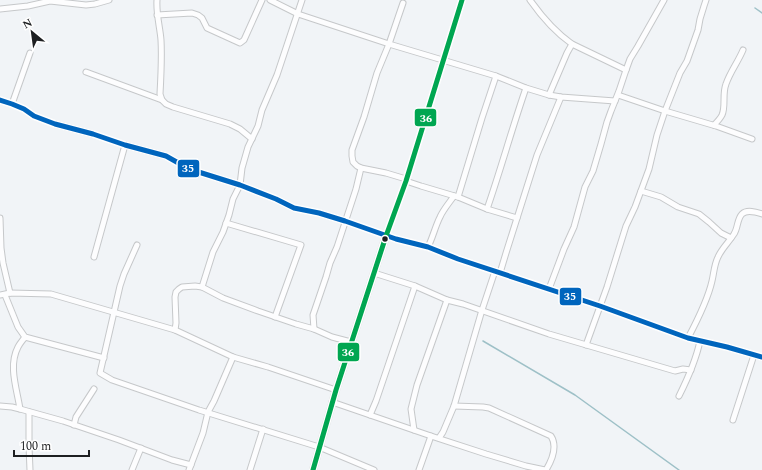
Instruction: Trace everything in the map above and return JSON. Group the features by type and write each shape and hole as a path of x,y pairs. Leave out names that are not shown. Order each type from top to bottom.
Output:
{"street":[{"path":"0,9 28,6 50,1 86,5 109,0"},
{"path":"157,0 156,11 161,43 160,94 162,100"},
{"path":"157,15 192,13 198,15 202,18 207,28 240,43 244,40 262,0"},
{"path":"270,0 298,14 389,44 496,76 549,95 615,101"},
{"path":"202,287 213,252 223,232 233,199 240,185 244,159 277,75 302,0"},
{"path":"312,470 351,342 406,180 462,0"},
{"path":"530,0 551,27 572,44 626,70"},
{"path":"549,289 574,227 585,187 593,171 607,122 630,59 664,0"},
{"path":"586,345 626,226 635,207 649,169 664,112 680,73 687,61 698,30 706,0"},
{"path":"403,3 377,73 364,117 352,150 353,162 361,168 386,173 487,209 517,218"},
{"path":"549,95 572,44"},
{"path":"714,125 723,113 727,80 743,50"},
{"path":"12,104 30,53"},
{"path":"86,72 162,100 166,104 173,107 230,124 240,129 252,139"},
{"path":"428,247 442,213 456,197 496,76"},
{"path":"487,209 526,88"},
{"path":"618,95 664,112 714,125 752,140"},
{"path":"439,438 454,406 482,310 506,253 537,155 561,97"},
{"path":"0,100 24,109 34,116 55,124 93,134 125,146 166,156 189,169 240,185 276,199 294,208 319,213 386,236 428,247 458,259 600,306 688,338 762,357"},
{"path":"94,257 125,146"},
{"path":"314,329 313,315 356,189 361,168"},
{"path":"641,191 661,197 678,207 699,214 721,233 731,238"},
{"path":"688,338 697,322 708,294 718,256 736,230 739,219 742,214 747,211 762,214"},
{"path":"0,218 5,294 18,327 25,337 104,358"},
{"path":"226,223 301,245 275,317"},
{"path":"137,245 124,274 116,301 100,373 112,380 319,447 374,470"},
{"path":"374,273 415,286 447,300 482,310 549,334 675,371 683,369 691,370"},
{"path":"175,330 176,292 182,287 195,286 202,287 223,298 275,317 351,342"},
{"path":"370,415 415,286"},
{"path":"5,294 51,294 114,312 175,330 233,356 336,390"},
{"path":"414,430 411,409 417,385 447,300"},
{"path":"20,408 14,378 14,364 18,346 25,337"},
{"path":"679,396 691,370 700,341"},
{"path":"733,420 754,355"},
{"path":"0,406 20,408 74,425 141,448 190,468 208,412 233,356"},
{"path":"74,425 76,417 94,389"},
{"path":"332,402 512,462 545,470 551,461 555,446 550,436 483,406 454,406"},
{"path":"29,412 30,470"},
{"path":"250,470 264,430"},
{"path":"421,468 431,436"},
{"path":"132,470 141,448"}],"waterway":[{"path":"755,8 762,13"},
{"path":"483,341 575,395 679,470"}],"transit line":[{"name":"36","path":"313,470 336,390 386,236 406,181 462,0"},
{"name":"35","path":"0,100 24,109 34,116 55,124 166,156 189,169 240,185 276,199 294,208 319,213 396,239 428,247 458,259 600,306 688,338 762,357"}]}
